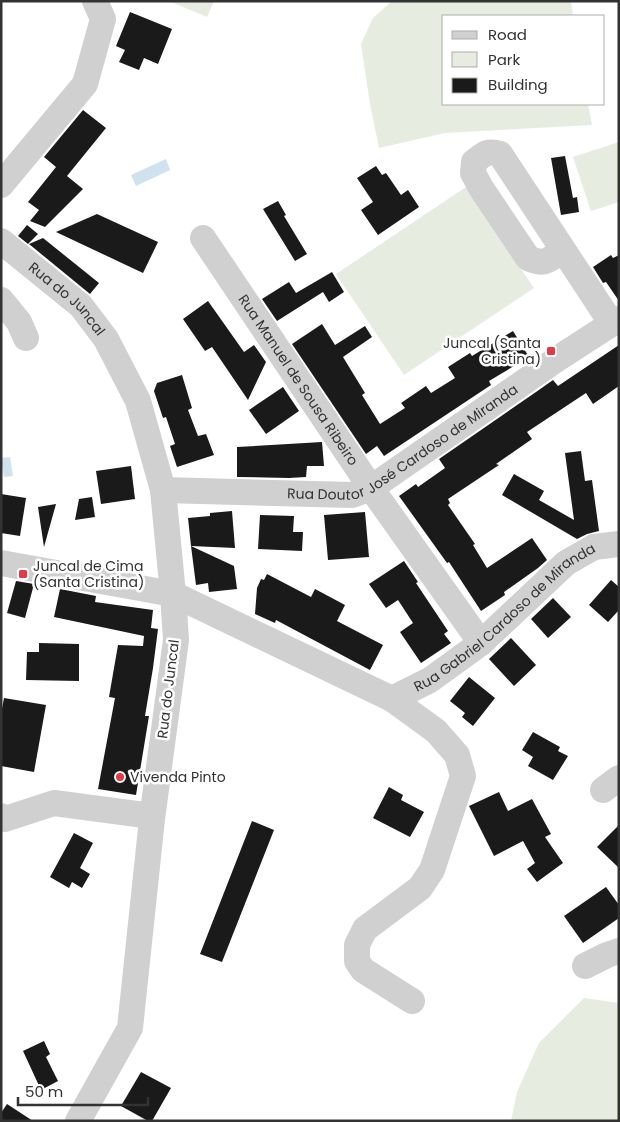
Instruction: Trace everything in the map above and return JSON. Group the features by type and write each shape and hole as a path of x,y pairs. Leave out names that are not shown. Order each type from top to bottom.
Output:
{"street":[{"path":"1,184 85,84 103,19 95,1"},
{"name":"Rua Manuel de Sousa Ribeiro","path":"204,238 371,488 481,643"},
{"name":"Rua do Juncal","path":"1,241 80,306 106,338 138,401 163,490 173,594 176,640 152,816 130,1028 78,1121"},
{"path":"563,250 615,321"},
{"path":"1,300 19,322 26,338"},
{"name":"Rua Doutor José Cardoso de Miranda","path":"163,490 352,495 371,488 615,321"},
{"name":"Rua Gabriel Cardoso de Miranda","path":"392,699 430,680 481,643 566,563 594,547 619,544"},
{"name":"Rua Gabriel Cardoso de Miranda","path":"1,563 173,594 392,699 436,731 457,755 463,776 432,870 420,888 365,929 357,945 357,961 363,970 412,1001"},
{"path":"1,816 5,819 54,803 152,816"},
{"path":"585,966 619,951"}],"green space":[{"path":"169,1 214,1 207,17"},
{"path":"392,1 571,1 573,15 442,15 442,105 588,105 592,125 445,133 379,148 361,44 373,18"},
{"path":"619,142 619,202 591,211 573,157"},
{"path":"466,187 534,288 404,375 336,274"},
{"path":"584,998 619,1003 619,1121 511,1121 517,1092 539,1043"}],"water":[{"path":"166,159 170,170 136,186 131,175"},
{"path":"10,457 13,476 4,477 1,458"}],"building":[{"path":"130,12 172,29 158,64 144,58 139,70 119,62 125,50 116,46"},
{"path":"83,110 106,128 67,176 83,189 45,227 30,221 39,210 28,202 56,167 44,157"},
{"path":"565,156 573,198 577,197 579,212 561,215 551,158"},
{"path":"376,166 382,175 386,173 401,195 408,190 419,207 378,235 361,210 373,202 357,178"},
{"path":"278,201 286,215 284,216 307,254 295,261 263,209"},
{"path":"97,214 158,242 143,273 56,232"},
{"path":"27,225 38,234 28,244 18,236"},
{"path":"43,238 99,283 90,294 29,244"},
{"path":"611,255 613,258 619,255 619,301 606,282 603,283 593,267"},
{"path":"332,272 344,292 329,302 323,292 277,321 262,299 289,282 296,293"},
{"path":"208,301 244,352 254,345 266,362 248,400 212,347 205,351 183,319"},
{"path":"322,324 335,345 365,326 372,337 343,357 365,393 362,395 380,424 405,408 401,403 426,386 431,393 455,378 448,367 470,353 472,356 513,331 529,357 489,381 491,385 384,456 377,446 366,454 292,344"},
{"path":"619,345 619,386 593,404 586,393 527,432 532,439 496,464 499,465 448,499 450,503 448,505 475,544 473,545 487,568 532,538 547,560 504,592 505,595 481,611 449,562 447,563 399,496 416,484 418,487 445,468 439,459 553,380 558,386"},
{"path":"182,375 192,408 188,410 198,436 206,434 214,455 177,467 170,446 175,444 166,417 163,418 154,391 157,383"},
{"path":"283,387 299,411 266,434 249,410"},
{"path":"322,442 324,466 307,466 306,477 237,477 237,447"},
{"path":"581,451 585,481 592,480 599,531 577,539 502,495 514,474 544,491 539,500 574,520 565,453"},
{"path":"131,466 135,499 101,504 96,471"},
{"path":"1,494 26,498 20,536 1,533"},
{"path":"92,497 95,517 75,520 79,499"},
{"path":"56,504 44,547 38,507"},
{"path":"232,511 235,548 191,546 188,518"},
{"path":"365,512 369,557 328,560 324,515"},
{"path":"260,515 294,516 293,532 303,532 302,551 258,549"},
{"path":"191,546 234,566 237,589 209,592 208,583 196,585"},
{"path":"404,561 418,582 416,583 448,631 444,634 451,643 421,663 400,632 413,623 398,600 386,608 369,584"},
{"path":"267,574 311,597 315,589 345,605 337,621 383,645 370,670 276,620 275,623 255,614 257,588 261,579 264,580"},
{"path":"611,580 619,587 619,610 608,622 589,605"},
{"path":"16,581 34,584 25,618 7,613"},
{"path":"60,589 96,596 95,602 153,610 151,628 158,629 145,716 149,716 136,795 98,789 115,698 109,697 118,645 143,646 144,636 54,617"},
{"path":"553,598 571,617 548,638 531,619"},
{"path":"511,638 536,665 514,686 489,659"},
{"path":"39,643 79,644 79,681 26,680 27,652 39,652"},
{"path":"469,677 495,698 473,726 462,717 465,713 450,701"},
{"path":"4,698 46,705 34,772 1,766 1,714"},
{"path":"533,732 560,747 558,751 568,756 553,780 528,766 533,757 522,750"},
{"path":"389,787 403,795 401,800 424,812 410,837 373,818"},
{"path":"499,792 508,811 532,799 551,834 545,837 563,863 537,882 527,869 535,863 523,841 494,856 469,806"},
{"path":"252,821 274,830 222,962 200,954"},
{"path":"619,825 619,868 597,847"},
{"path":"74,833 93,843 80,868 90,874 82,888 72,882 69,888 50,877"},
{"path":"606,887 619,905 619,918 583,943 564,916"},
{"path":"44,1041 50,1054 46,1057 58,1081 41,1090 23,1051"},
{"path":"141,1072 171,1088 152,1121 148,1121 121,1106"},
{"path":"7,1104 33,1121 1,1121 1,1113"}],"place":[{"name":"Juncal (Santa Cristina)","path":"551,351"},
{"name":"Juncal de Cima (Santa Cristina)","path":"23,574"},
{"name":"Vivenda Pinto","path":"120,777"}]}
